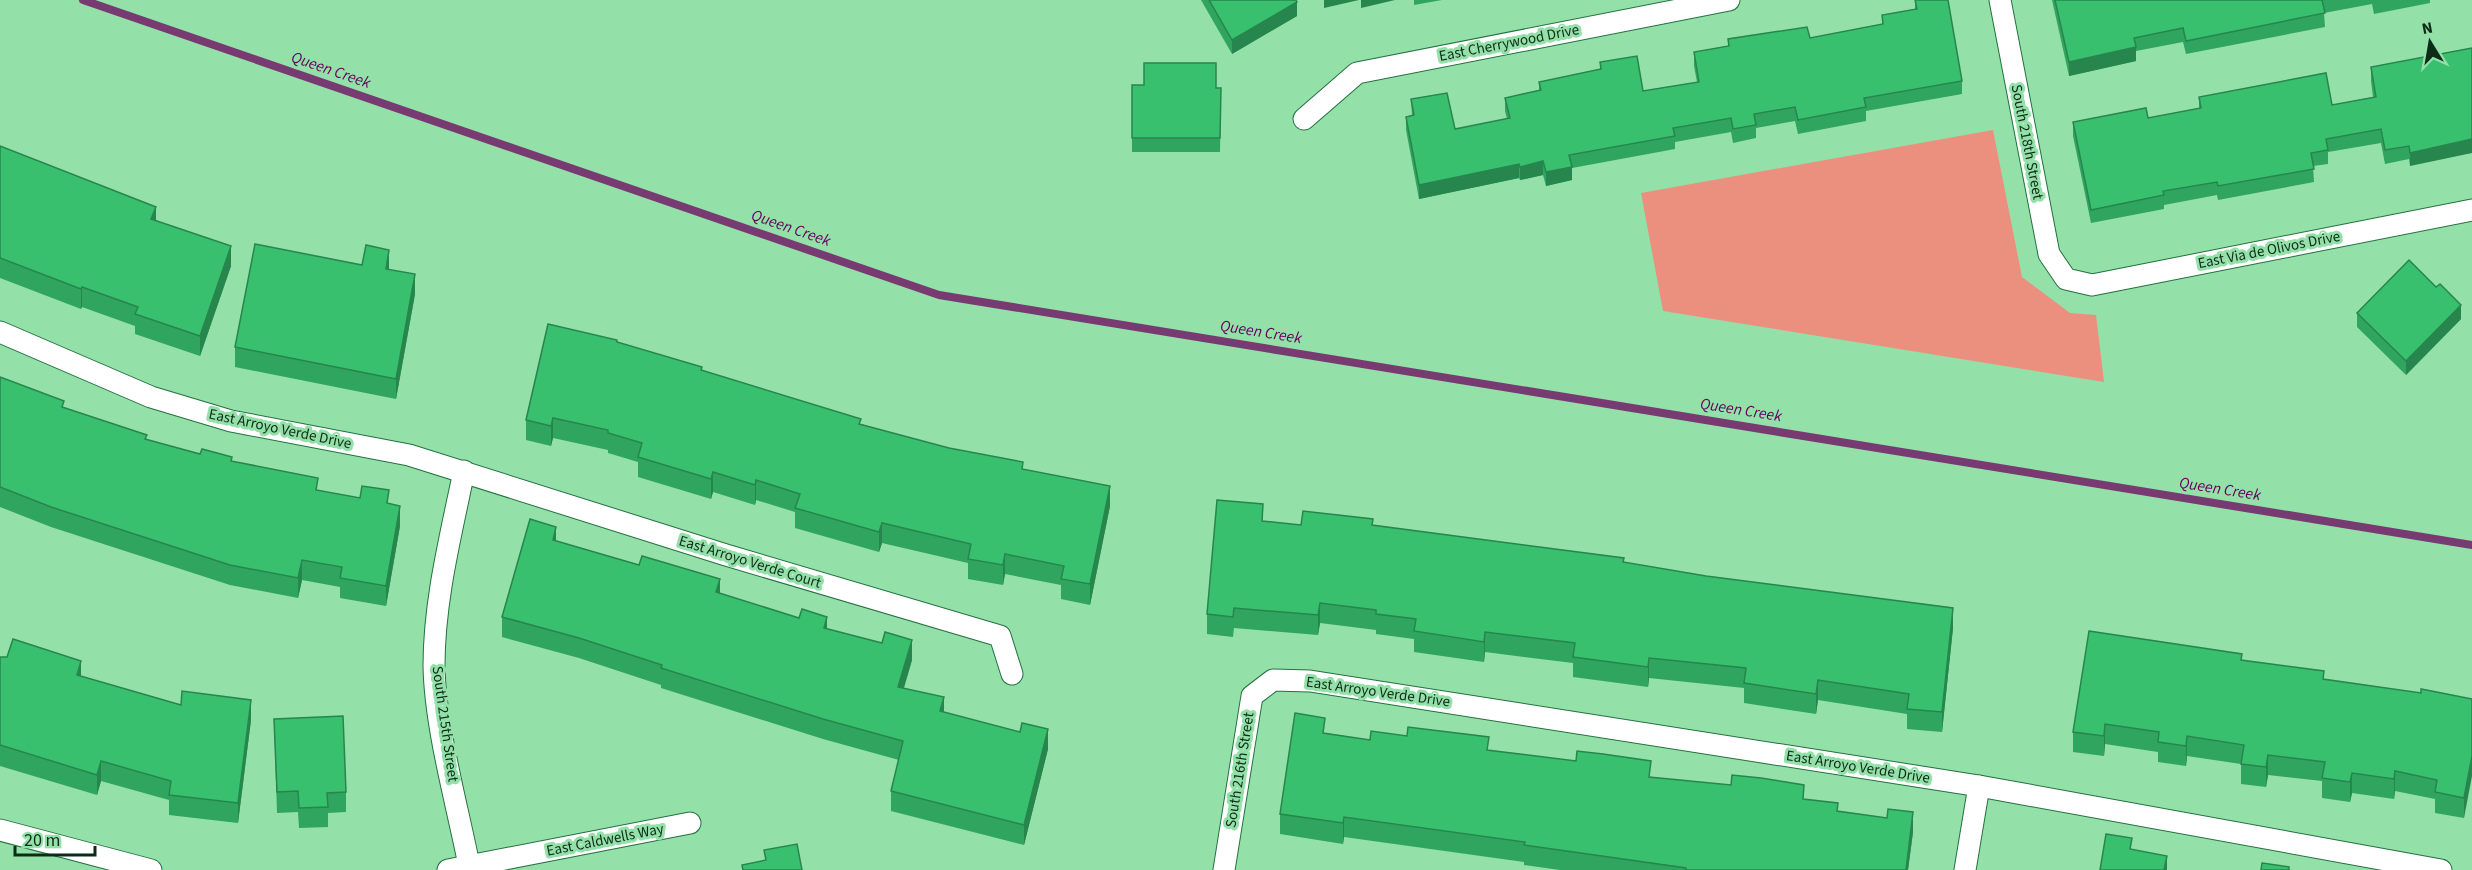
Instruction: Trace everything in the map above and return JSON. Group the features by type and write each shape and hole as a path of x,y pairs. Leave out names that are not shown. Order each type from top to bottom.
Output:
{"street":[{"name":"East Cherrywood Drive","path":"1304,119 1357,73 1729,0"},
{"name":"South 218th Street","path":"2000,0 2049,254 2066,279"},
{"name":"East Via de Olivos Drive","path":"2066,279 2092,285 2472,210"},
{"name":"East Arroyo Verde Drive","path":"0,332 151,397 196,411 231,421 409,455 464,471"},
{"name":"East Arroyo Verde Court","path":"464,471 726,555 1000,636 1012,674"},
{"name":"South 215th Street","path":"464,471 439,598 434,668 442,729 470,869"},
{"name":"East Arroyo Verde Drive","path":"1273,680 1310,681 1979,786 2441,870"},
{"name":"South 216th Street","path":"1224,870 1252,696 1273,680"},
{"path":"1965,870 1979,786"},
{"name":"East Caldwells Way","path":"448,870 470,869 690,823"},
{"path":"0,830 152,870"}],"shaded area":[{"path":"1993,130 2022,277 2070,313 2096,315 2104,382 1663,311 1641,193"}],"building":[{"path":"1209,0 1296,0 1297,2 1232,40"},
{"path":"1915,0 1948,0 1962,81 1864,98 1866,107 1798,120 1795,107 1754,114 1756,125 1733,129 1731,118 1673,128 1675,136 1569,155 1572,167 1546,172 1543,161 1419,185 1406,117 1414,115 1411,99 1447,93 1455,129 1510,118 1505,98 1541,90 1539,82 1601,69 1600,62 1637,56 1643,91 1699,82 1694,52 1729,46 1728,39 1807,27 1810,38 1883,24 1882,15 1917,9"},
{"path":"2055,0 2322,0 2325,13 2186,41 2183,28 2134,38 2136,47 2069,62"},
{"path":"2472,48 2472,139 2410,153 2409,146 2385,150 2381,129 2326,139 2328,150 2311,153 2314,169 2218,186 2217,182 2163,191 2164,195 2091,210 2073,122 2146,108 2148,118 2201,108 2199,97 2326,73 2332,105 2376,97 2371,67"},
{"path":"1144,63 1216,63 1216,88 1221,88 1220,138 1132,138 1132,85 1144,85"},
{"path":"0,146 156,207 151,219 231,246 200,336 135,314 138,307 82,287 81,289 0,258"},
{"path":"255,244 362,265 366,245 389,250 386,269 415,274 396,379 235,347"},
{"path":"2409,260 2436,287 2440,284 2461,305 2406,361 2357,313"},
{"path":"548,324 617,340 617,342 702,367 701,370 861,419 859,424 949,448 1023,462 1022,469 1110,486 1090,584 1061,579 1064,566 1005,554 1003,565 968,559 971,544 882,523 879,532 795,508 800,494 756,480 755,485 713,472 711,479 638,457 642,443 608,433 608,430 553,418 551,426 526,420"},
{"path":"0,377 64,401 62,407 147,435 145,439 200,454 202,449 232,457 231,461 318,478 316,490 360,498 362,486 389,490 387,503 400,506 386,586 340,578 342,567 302,560 298,578 230,565 51,507 0,487"},
{"path":"1217,500 1263,504 1262,521 1301,525 1303,511 1373,519 1372,525 1624,558 1623,562 1706,576 1953,608 1942,712 1907,709 1909,694 1818,680 1816,694 1744,683 1746,668 1649,658 1648,667 1573,657 1575,643 1485,632 1484,642 1414,631 1416,619 1376,614 1376,610 1320,603 1318,615 1234,608 1233,617 1207,614"},
{"path":"530,519 556,527 553,540 639,565 642,556 720,579 716,592 799,618 802,609 827,617 824,628 882,643 885,632 912,640 898,687 944,697 940,711 1020,732 1022,723 1048,729 1024,825 891,791 903,741 823,719 661,668 662,665 579,638 502,617"},
{"path":"2089,631 2242,654 2241,660 2324,671 2323,679 2421,693 2421,689 2472,699 2472,756 2464,798 2435,792 2437,780 2395,771 2394,779 2352,773 2350,782 2322,778 2325,762 2268,755 2266,767 2241,764 2244,745 2187,736 2186,746 2158,742 2159,732 2105,724 2104,736 2073,732"},
{"path":"13,639 81,661 77,675 181,705 182,691 251,700 238,803 169,795 171,781 101,761 97,775 0,745 0,657 7,657"},
{"path":"1295,713 1325,718 1323,733 1370,740 1371,731 1407,736 1408,727 1489,737 1487,750 1576,761 1577,751 1603,754 1651,761 1649,777 1731,785 1732,775 1761,778 1804,785 1803,799 1838,803 1837,811 1887,818 1888,809 1913,812 1906,870 1686,870 1686,868 1524,845 1525,842 1344,817 1343,823 1280,814"},
{"path":"343,716 346,792 327,793 328,807 299,808 298,791 277,792 274,719"},
{"path":"2106,834 2132,838 2130,849 2167,856 2164,870 2100,870"},
{"path":"797,844 802,870 743,870 742,865 766,860 764,850"},
{"path":"2262,863 2289,867 2289,870 2261,870"}],"waterway":[{"name":"Queen Creek","path":"83,0 939,295 2472,545"}]}
